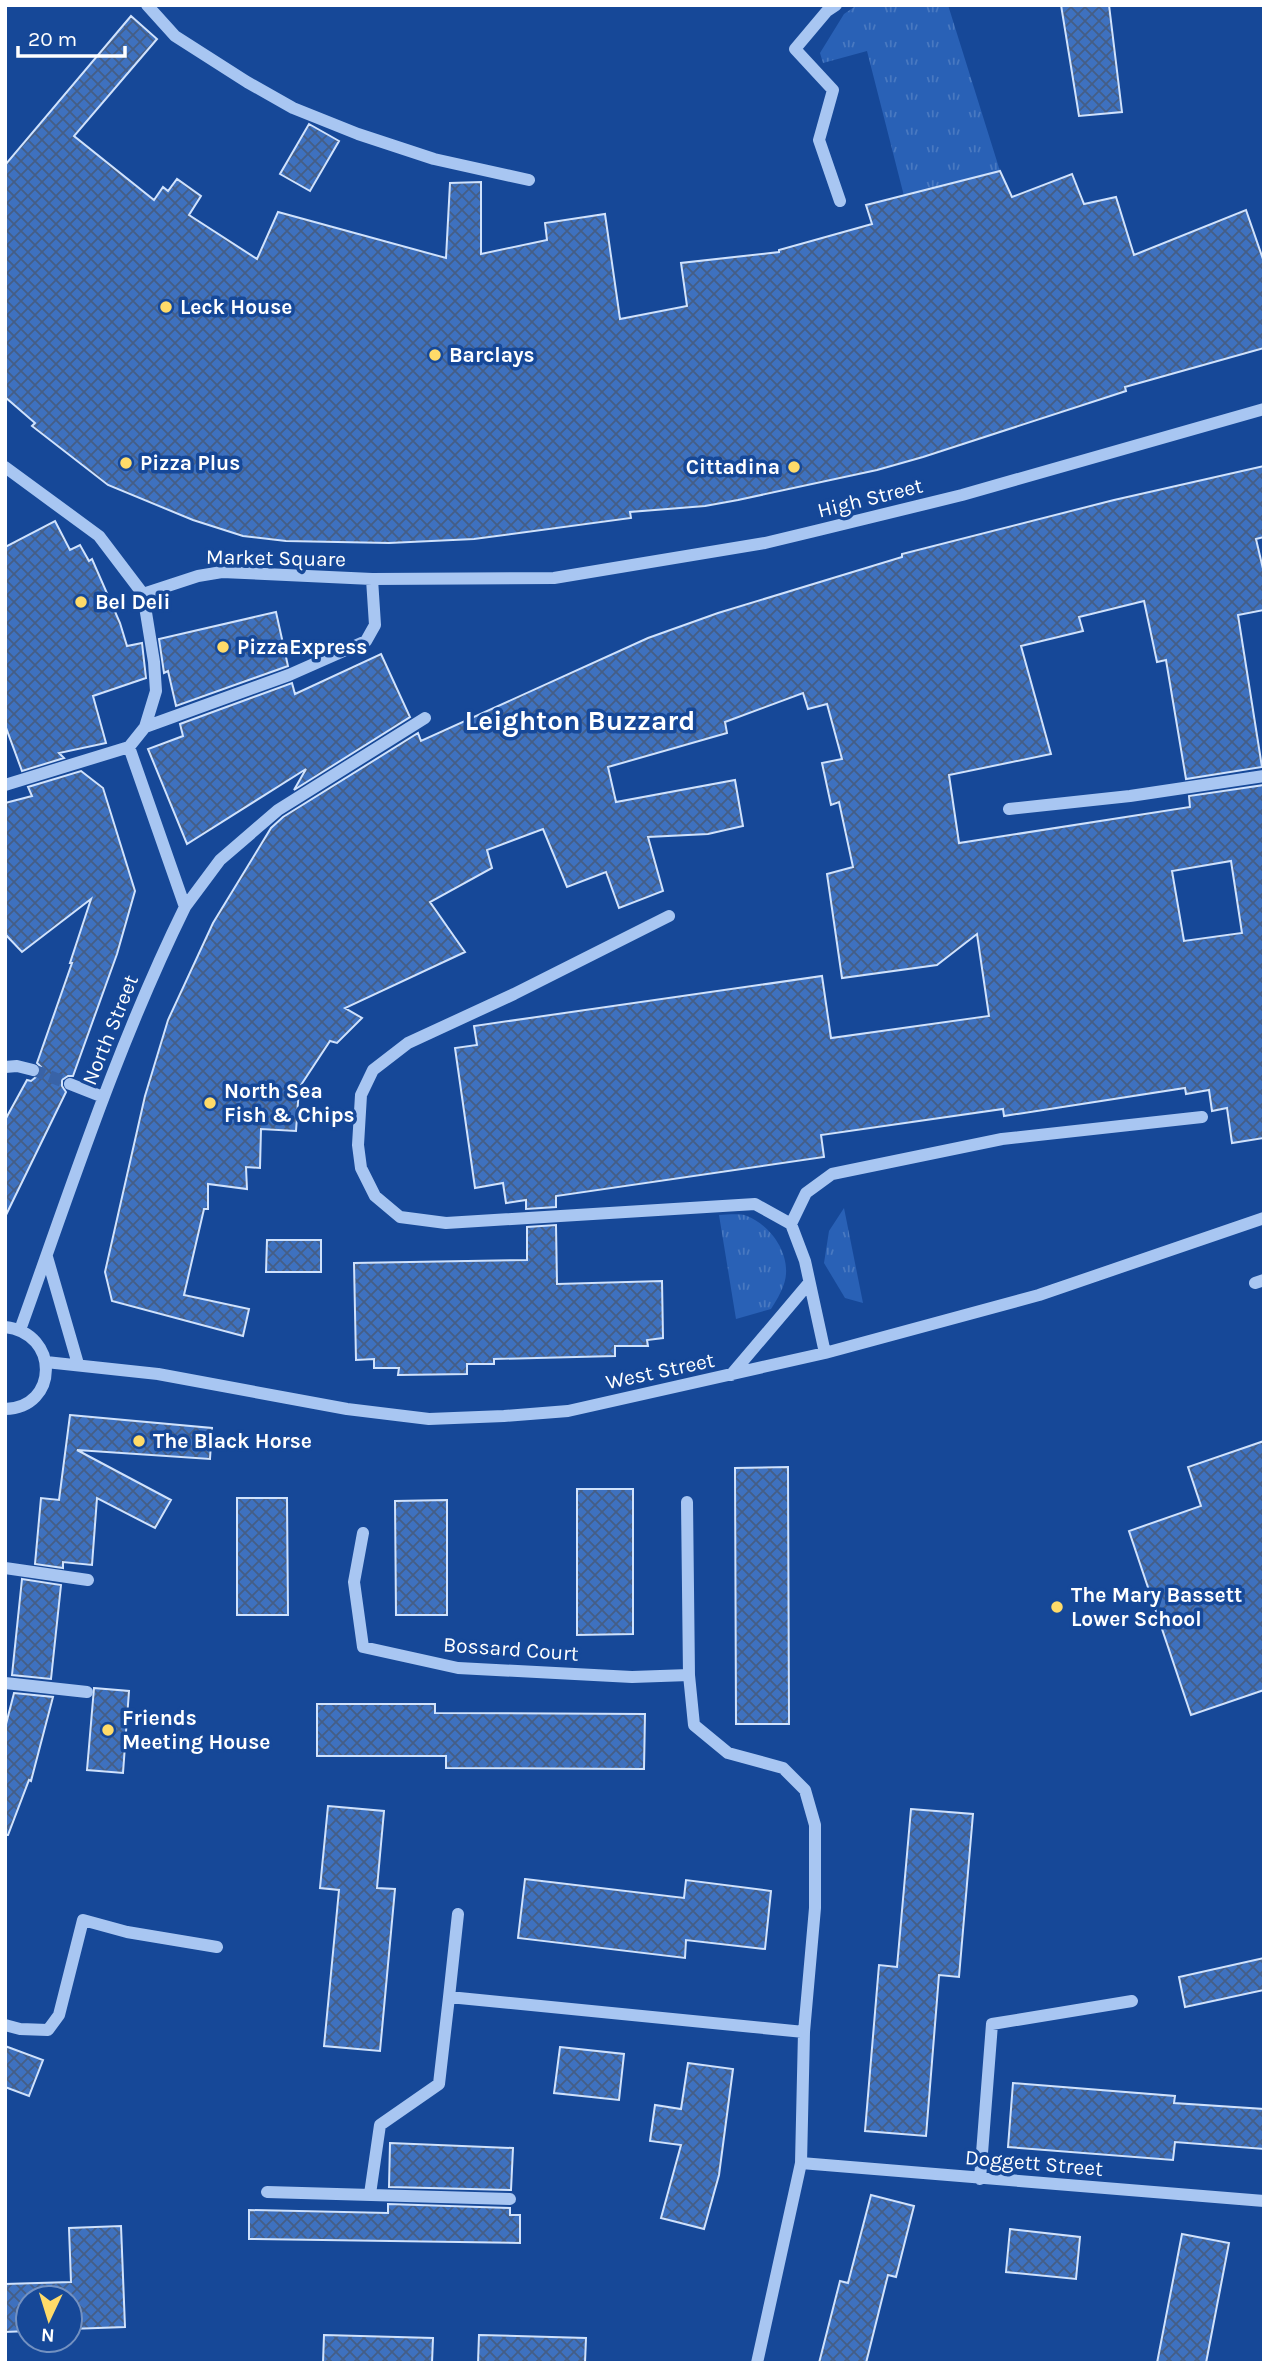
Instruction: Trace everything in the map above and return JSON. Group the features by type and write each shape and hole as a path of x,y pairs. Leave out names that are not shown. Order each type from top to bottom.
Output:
{"street":[{"path":"147,5 175,36 293,108 358,134 433,159 529,180"},
{"path":"836,5 827,11 795,49 833,90 819,139 840,201"},
{"name":"High Street","path":"477,580 554,578 765,543 962,495 1264,409"},
{"path":"5,467 99,536 143,594 156,691 145,727 129,747 5,785"},
{"name":"Market Square","path":"143,594 198,576 222,572 372,579 477,580"},
{"name":"Market Square","path":"145,727 289,675 366,641 375,625 372,579"},
{"path":"185,907 220,860 278,810 425,718"},
{"path":"129,747 185,907"},
{"path":"1009,809 1130,796 1264,776"},
{"name":"North Street","path":"20,1330 103,1097 158,960 185,907"},
{"path":"669,916 514,994 408,1043 373,1070 361,1095 358,1145 361,1168 375,1196 400,1217 446,1223 755,1204 791,1224 805,1261 825,1353"},
{"path":"5,1067 17,1066 33,1070"},
{"path":"70,1084 103,1097"},
{"path":"791,1224 806,1193 832,1174 1002,1139 1202,1117"},
{"name":"West Street","path":"46,1362 158,1374 347,1409 429,1419 568,1411 825,1353 1039,1295 1264,1218"},
{"path":"47,1257 78,1364"},
{"path":"730,1375 809,1283"},
{"path":"5,1327 20,1330 32,1337 42,1348 46,1362 46,1375 35,1397 25,1405 5,1409"},
{"path":"687,1502 689,1675 694,1725 728,1754 783,1768 805,1790 815,1825 815,1908 804,2032 801,2163 757,2363"},
{"name":"Bossard Court","path":"363,1533 354,1582 363,1647 458,1668 632,1677 689,1675"},
{"path":"5,1568 88,1580"},
{"path":"5,1683 87,1692"},
{"path":"370,2193 380,2125 439,2084 458,1914"},
{"path":"5,2025 20,2029 48,2030 59,2015 83,1920 127,1932 217,1947"},
{"path":"449,1997 804,2032"},
{"path":"980,2179 992,2024 1132,2001"},
{"name":"Doggett Street","path":"801,2163 1264,2201"},
{"path":"267,2192 510,2199"}],"green space":[{"path":"857,5 948,5 1000,171 904,196 867,51 823,63 820,53 844,14"},
{"path":"844,1208 863,1303 845,1298 824,1263 829,1231"},
{"path":"737,1214 756,1221 772,1235 783,1253 786,1263 784,1284 771,1309 736,1319 719,1215"}],"building":[{"path":"1061,5 1109,5 1122,112 1079,116"},
{"path":"131,16 157,39 74,136 154,200 163,187 168,191 177,179 201,196 189,215 257,259 278,212 446,258 450,183 481,182 481,254 547,240 545,223 605,214 620,319 687,306 681,263 779,252 872,224 866,205 1000,171 1012,197 1072,174 1084,204 1116,197 1134,255 1246,210 1264,262 1264,348 1125,387 1126,391 923,457 877,470 738,500 705,506 630,512 631,518 474,539 389,543 286,541 243,536 193,520 108,485 32,426 35,423 5,397 5,165"},
{"path":"309,124 339,141 310,191 280,174"},
{"path":"1264,466 1264,537 1256,539 1264,573 1264,610 1238,615 1262,767 1186,779 1166,660 1157,662 1144,601 1079,617 1083,631 1021,646 1051,754 949,775 959,843 1190,807 1189,796 1264,785 1264,1138 1232,1143 1227,1108 1212,1111 1209,1090 1186,1094 1185,1088 1004,1116 1003,1109 821,1135 824,1157 556,1196 556,1207 526,1209 526,1200 506,1203 503,1183 475,1188 455,1048 477,1045 474,1026 822,976 831,1038 989,1016 977,934 937,965 842,978 827,874 853,867 839,802 831,805 822,763 842,759 827,704 808,709 803,693 725,722 727,733 608,767 616,802 735,780 743,826 708,834 648,837 663,891 619,908 606,872 567,887 543,829 487,850 492,868 430,902 465,952 345,1008 362,1018 337,1043 330,1041 299,1088 296,1131 261,1129 260,1168 246,1167 247,1189 208,1184 208,1209 204,1209 184,1295 249,1309 243,1336 112,1301 105,1272 145,1096 168,1020 213,923 271,828 283,817 418,733 421,741 648,638 718,613 902,557 902,554 1114,500","holes":["1231,861 1242,933 1184,941 1172,871"]},
{"path":"55,521 70,550 80,545 89,561 92,559 127,646 142,643 146,678 93,696 106,743 59,753 64,758 22,771 5,725 5,547"},
{"name":"PizzaExpress","path":"276,612 288,666 176,706 168,671 164,673 159,639"},
{"path":"381,654 410,717 294,790 306,769 187,844 148,749 183,736 180,724 292,683 295,694"},
{"path":"81,771 103,788 135,891 117,954 73,1076 62,1080 66,1092 5,1217 5,1120 27,1080 31,1081 41,1073 41,1067 37,1063 91,899 22,952 5,934 5,803 32,796 28,787"},
{"path":"556,1225 557,1284 662,1281 663,1338 647,1340 648,1346 615,1346 615,1356 494,1359 494,1364 467,1364 467,1374 398,1375 399,1368 374,1368 374,1359 356,1360 354,1263 527,1260 527,1227"},
{"path":"267,1240 321,1240 321,1272 266,1272"},
{"path":"70,1415 212,1428 210,1459 77,1450 171,1500 155,1528 97,1498 92,1565 63,1562 63,1568 35,1564 41,1498 59,1500"},
{"path":"1264,1441 1264,1690 1191,1715 1129,1531 1201,1506 1188,1467"},
{"path":"788,1467 789,1724 736,1724 735,1468"},
{"path":"577,1489 633,1489 633,1634 577,1635"},
{"path":"237,1498 287,1498 288,1615 237,1615"},
{"path":"447,1500 447,1615 396,1615 395,1501"},
{"path":"22,1579 61,1585 51,1679 12,1675"},
{"name":"Friends Meeting House","path":"94,1688 129,1691 123,1773 87,1770"},
{"path":"14,1693 53,1697 31,1781 29,1780 8,1835 5,1835 5,1728"},
{"path":"317,1704 435,1704 435,1713 645,1714 644,1769 446,1768 446,1756 317,1756"},
{"path":"328,1806 384,1811 377,1888 395,1889 380,2051 324,2046 339,1890 320,1888"},
{"path":"911,1809 973,1814 959,1977 939,1975 926,2136 865,2131 879,1965 897,1967"},
{"path":"525,1879 684,1898 686,1880 771,1891 765,1949 686,1940 685,1958 518,1938"},
{"path":"1264,1958 1264,1990 1185,2007 1179,1977"},
{"path":"5,2046 43,2060 29,2096 5,2087"},
{"path":"560,2047 624,2054 619,2100 554,2093"},
{"path":"688,2063 733,2069 719,2175 704,2229 661,2218 681,2145 650,2141 655,2105 681,2109"},
{"path":"1013,2083 1175,2096 1174,2103 1264,2109 1264,2149 1175,2142 1173,2160 1008,2147"},
{"path":"390,2143 513,2148 511,2190 389,2187"},
{"path":"871,2195 914,2206 896,2277 888,2275 866,2363 819,2363 840,2281 848,2283"},
{"path":"388,2204 510,2208 510,2215 520,2215 520,2243 249,2239 249,2210 388,2213"},
{"path":"121,2226 125,2327 84,2328 84,2284 14,2284 14,2332 5,2332 5,2284 71,2282 69,2228"},
{"path":"1010,2229 1080,2237 1076,2279 1006,2272"},
{"path":"1182,2234 1229,2243 1206,2363 1157,2363"},
{"path":"324,2335 433,2338 432,2363 323,2363"},
{"path":"479,2335 586,2338 585,2363 478,2363"}],"tunnel":[{"path":"33,1070 70,1084"}],"place":[{"name":"Leck House","path":"166,307"},
{"name":"Barclays","path":"435,355"},
{"name":"Pizza Plus","path":"126,463"},
{"name":"Cittadina","path":"794,467"},
{"name":"Bel Deli","path":"81,602"},
{"name":"PizzaExpress","path":"223,647"},
{"name":"North Sea Fish & Chips","path":"210,1103"},
{"name":"The Black Horse","path":"139,1441"},
{"name":"The Mary Bassett Lower School","path":"1057,1607"},
{"name":"Friends Meeting House","path":"108,1730"}],"district":[{"name":"Leighton Buzzard","path":"580,720"}]}
